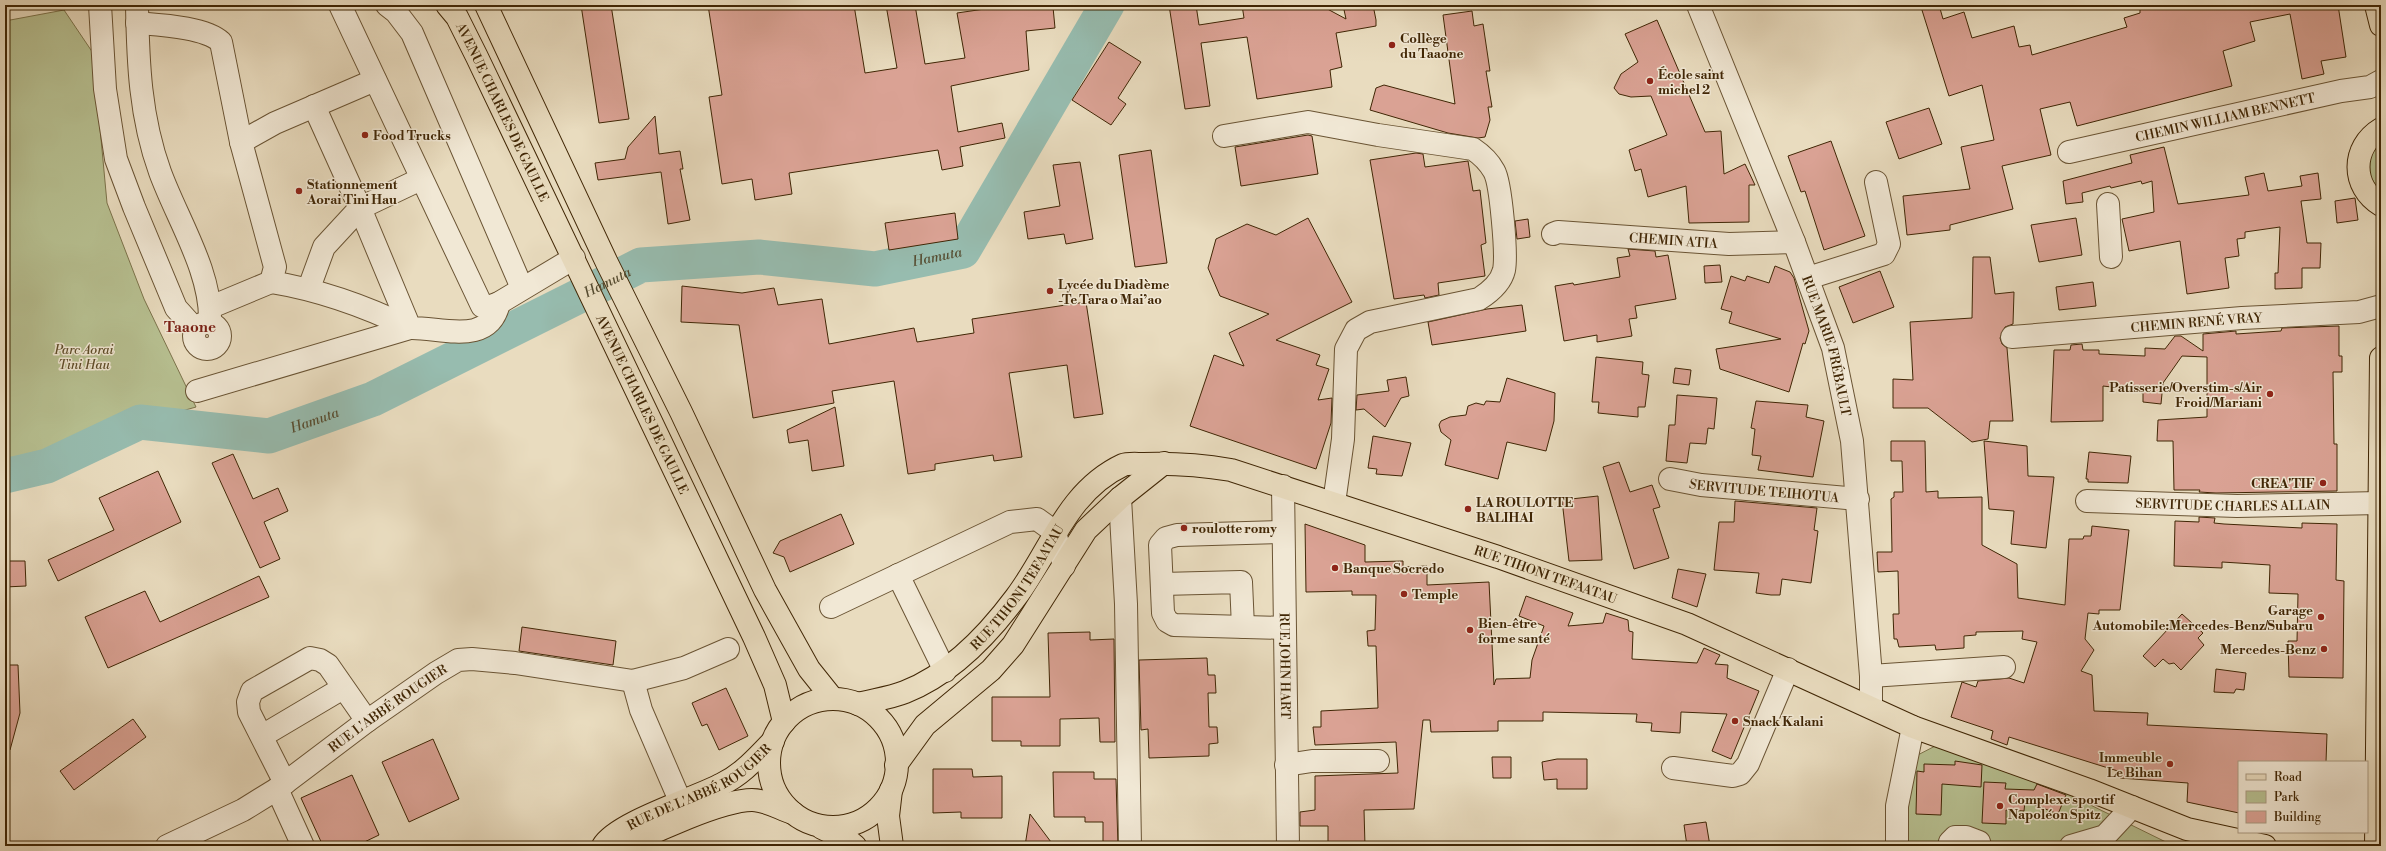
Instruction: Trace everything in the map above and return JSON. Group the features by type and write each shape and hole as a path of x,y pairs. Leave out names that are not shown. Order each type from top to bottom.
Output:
{"main road":[{"name":"AVENUE CHARLES DE GAULLE","path":"447,5 457,17 584,278 754,637 775,686 779,731"},
{"path":"486,5 607,264 765,590 809,669 833,699"},
{"path":"2381,117 2374,134 2358,160 2359,176 2373,198 2381,219"},
{"path":"2376,846 2381,358"},
{"name":"RUE TIHONI TEFAATAU","path":"896,765 925,725 991,670 1013,645 1086,530 1120,498 1164,463"},
{"name":"RUE TIHONI TEFAATAU","path":"858,704 905,692 945,671 978,643 1017,597 1055,532 1077,501 1099,481 1124,465 1164,463 1231,470 1498,557 1687,624 1913,727 2132,806 2187,829 2265,846"},
{"path":"855,846 849,841 801,818 784,804 772,780 770,754 779,731 801,708 822,700 833,699 858,704 874,714 887,729 894,746 896,765 888,816 892,846"},
{"name":"RUE DE L'ABBÉ ROUGIER","path":"603,846 618,832 723,784 743,771 779,731"},
{"path":"801,818 833,827 857,822 878,808 892,787"},
{"name":"RUE DE L'ABBÉ ROUGIER","path":"625,846 644,836 732,802 753,800 801,818"}],"street":[{"path":"100,5 105,89 116,159 134,208 176,308 205,320"},
{"path":"340,5 482,306 488,307 499,303 574,258"},
{"path":"387,5 396,12 412,33 522,288"},
{"name":"RUE MARIE FRÉBAULT","path":"1698,5 1794,242 1833,348 1852,441 1858,499 1871,676 1871,707"},
{"path":"205,320 206,282 160,171 149,137 140,96 137,14 168,26 214,35 221,42 241,142 275,267 271,282"},
{"path":"241,142 275,123 375,80"},
{"name":"CHEMIN WILLIAM BENNETT","path":"2069,152 2341,91 2370,87 2381,80"},
{"path":"314,106 360,208 410,328"},
{"path":"1224,136 1308,122 1378,136 1473,149 1485,158 1495,173 1505,236 1504,270 1493,290 1479,299 1370,322 1356,330 1346,349 1342,439 1334,503"},
{"path":"309,288 324,247 360,208 421,179"},
{"path":"1808,278 1884,254 1889,244 1876,182"},
{"path":"2108,204 2112,257"},
{"name":"CHEMIN ATIA","path":"1553,234 1558,232 1729,244 1794,242"},
{"path":"205,320 271,282 309,288 375,311 410,328 454,332 476,330 490,323 496,314 499,303"},
{"name":"CHEMIN RENÉ VRAY","path":"2012,337 2242,318 2359,312 2381,306"},
{"path":"196,391 410,328"},
{"name":"SERVITUDE TEIHOTUA","path":"1670,479 1701,485 1858,499"},
{"name":"RUE JOHN HART","path":"1282,486 1288,846"},
{"path":"1120,498 1126,604 1130,846"},
{"name":"SERVITUDE CHARLES ALLAIN","path":"2087,501 2237,506 2379,503"},
{"path":"831,607 1010,522 1037,519 1055,532 1064,566"},
{"path":"1283,532 1177,535 1166,538 1160,545 1163,613 1167,621 1174,625 1284,628"},
{"path":"898,575 945,671"},
{"path":"1162,584 1242,582 1243,627"},
{"name":"RUE L'ABBÉ ROUGIER","path":"167,846 243,810 281,786 367,721 436,673 458,660 472,659 515,663 633,681 684,668 728,649"},
{"path":"303,846 262,736 249,712 248,702 252,691 310,658 320,660 328,665 367,721"},
{"path":"1871,676 2004,667"},
{"path":"1673,768 1733,776 1740,774 1748,764 1788,670"},
{"path":"633,681 648,728 680,803"},
{"path":"262,736 343,688"},
{"path":"1897,846 1897,806 1913,727"},
{"path":"1286,765 1312,761 1378,761"},
{"path":"2070,846 2105,836 2132,806"},
{"path":"1949,846 1950,842 1955,837 1966,837 1979,842 1980,846"}],"green space":[{"name":"Parc Aorai Tini Hau","path":"64,10 93,53 107,203 144,299 196,407 5,461 5,21"},
{"path":"2381,141 2381,192 2371,178 2368,166 2371,155"},
{"name":"Complexe sportif Napoléon Spitz","path":"1941,743 2011,766 2174,846 1907,846 1910,759"}],"building":[{"path":"581,5 611,5 629,119 599,123"},
{"path":"708,5 854,5 865,73 897,68 886,5 915,5 925,64 965,58 957,13 1012,5 1035,5 1036,9 1053,7 1055,28 1026,31 1029,70 951,86 958,132 1002,123 1005,138 960,147 963,166 942,170 938,150 789,173 792,194 755,200 752,179 722,184 709,97 722,95"},
{"path":"1169,5 1196,5 1199,25 1244,18 1242,5 1320,5 1346,19 1343,5 1373,5 1376,26 1336,33 1342,67 1330,70 1332,87 1257,99 1247,37 1201,43 1210,106 1185,109"},
{"path":"1939,5 1943,19 1964,12 1972,38 2014,26 2019,47 2030,45 2032,55 2127,27 2124,18 2140,13 2140,5 2338,5 2346,57 2321,61 2324,74 2302,79 2290,14 2250,22 2255,41 2223,51 2232,86 2077,126 2070,102 2040,109 2051,155 2002,166 2013,209 1950,225 1950,230 1907,235 1903,196 1970,189 1961,147 1994,140 1982,85 1949,96 1921,7"},
{"path":"1472,11 1474,26 1483,24 1490,71 1486,71 1492,107 1488,107 1490,120 1485,137 1478,138 1448,133 1370,110 1376,88 1384,85 1455,104 1443,15"},
{"path":"1657,20 1705,132 1721,131 1724,174 1745,164 1755,185 1749,185 1749,222 1689,223 1686,186 1648,197 1641,169 1635,171 1629,150 1667,135 1651,96 1631,97 1619,94 1614,88 1621,74 1638,62 1625,34"},
{"path":"1109,42 1141,62 1118,98 1126,104 1111,125 1072,100"},
{"path":"1929,108 1942,144 1899,159 1886,122"},
{"path":"655,116 659,154 680,151 683,169 680,169 690,220 668,224 661,172 598,180 595,163 625,159 628,147"},
{"path":"1308,135 1312,136 1318,174 1241,186 1235,147"},
{"path":"1831,141 1865,236 1824,250 1805,191 1801,192 1788,156"},
{"path":"2164,147 2178,204 2249,195 2245,177 2264,173 2268,191 2302,186 2300,176 2318,173 2321,199 2301,201 2307,243 2321,243 2320,268 2302,268 2302,288 2275,289 2275,273 2278,273 2280,227 2245,232 2245,238 2237,239 2239,256 2225,258 2229,288 2187,294 2180,241 2129,251 2122,219 2154,212 2152,181 2142,184 2141,181 2111,188 2110,186 2082,193 2083,202 2066,204 2063,181 2132,163 2130,155"},
{"path":"1151,150 1167,263 1135,267 1119,155"},
{"path":"1416,153 1423,154 1425,167 1468,161 1473,191 1480,190 1486,243 1481,245 1485,276 1438,283 1439,295 1425,298 1424,295 1394,299 1370,160"},
{"path":"1080,162 1093,239 1066,244 1064,234 1028,239 1024,212 1060,206 1053,165"},
{"path":"2355,198 2358,220 2337,223 2335,201"},
{"path":"955,213 958,239 889,250 885,223"},
{"path":"1308,218 1352,302 1276,340 1320,355 1316,365 1329,369 1318,400 1332,398 1331,423 1316,469 1190,426 1214,355 1244,366 1229,333 1269,314 1220,296 1208,268 1216,239 1247,224 1276,235"},
{"path":"2076,218 2082,255 2039,262 2031,225"},
{"path":"1528,219 1530,237 1517,239 1515,221"},
{"path":"1628,249 1655,251 1656,257 1668,255 1676,299 1635,306 1637,318 1629,319 1632,336 1597,342 1597,335 1564,341 1555,286 1573,283 1574,285 1620,277 1617,258 1630,256"},
{"path":"1973,257 1990,257 1995,294 2014,292 2013,324 2005,327 2000,338 2002,344 2007,348 2013,421 1990,421 1988,439 1972,442 1928,408 1893,408 1893,379 1913,380 1910,322 1972,318"},
{"path":"1720,265 1722,282 1705,283 1704,266"},
{"path":"1775,266 1790,272 1794,278 1809,331 1805,344 1803,343 1789,392 1720,369 1716,349 1781,339 1729,323 1732,312 1721,309 1731,276 1745,281 1747,276 1769,283"},
{"path":"1880,271 1894,307 1853,323 1839,287"},
{"path":"2093,282 2096,306 2059,310 2056,287"},
{"path":"682,286 742,293 774,288 778,305 822,299 829,344 914,328 917,342 974,333 972,319 1086,302 1103,414 1074,418 1067,365 1009,373 1022,457 994,461 993,455 935,464 935,470 908,474 894,381 832,391 834,403 753,418 739,325 681,322"},
{"path":"1522,305 1526,331 1432,345 1428,322 1487,309"},
{"path":"2339,326 2339,356 2342,356 2342,372 2333,372 2334,444 2337,444 2337,491 2216,493 2199,492 2200,490 2174,490 2173,441 2157,441 2158,420 2207,417 2207,357 2182,356 2163,383 2161,404 2143,402 2143,393 2138,392 2138,390 2103,386 2103,421 2051,422 2054,350 2070,350 2071,345 2082,344 2083,350 2099,350 2099,354 2145,356 2145,348 2165,349 2175,336 2181,336 2203,351 2203,334 2236,331 2236,334 2281,331 2282,328"},
{"path":"1596,357 1643,362 1642,374 1649,375 1645,407 1638,407 1638,417 1598,413 1599,402 1592,402"},
{"path":"1675,368 1691,370 1689,385 1673,383"},
{"path":"1406,377 1409,396 1401,398 1385,427 1364,409 1356,410 1357,395 1389,391 1387,380"},
{"path":"1507,378 1555,393 1554,421 1546,451 1507,442 1498,479 1445,465 1451,440 1441,432 1439,425 1441,421 1450,417 1466,415 1468,406 1476,403 1484,405 1486,401 1500,402"},
{"path":"1677,395 1717,398 1714,429 1708,428 1706,444 1690,443 1687,463 1666,461 1669,425 1675,425"},
{"path":"1756,401 1808,405 1806,417 1824,421 1813,477 1758,470 1761,456 1752,455 1755,429 1751,428"},
{"path":"835,407 844,466 812,471 808,440 789,443 787,430"},
{"path":"1373,436 1411,443 1402,476 1376,474 1377,469 1368,468"},
{"path":"1891,441 1925,441 1926,492 1938,491 1938,498 1982,497 1982,545 2017,564 2018,598 2065,605 2069,539 2083,539 2084,536 2091,536 2092,526 2129,530 2120,610 2099,610 2099,614 2088,613 2085,639 2094,650 2081,671 2092,675 2094,711 2148,713 2147,725 2327,734 2326,761 2238,761 2238,813 2187,802 2188,783 2120,778 2121,772 2009,737 2007,745 1991,739 1993,731 1951,717 1962,682 1976,687 1978,681 2009,678 2024,683 2037,642 2022,639 2023,631 1976,632 1976,635 1964,636 1964,648 1936,650 1935,645 1899,647 1897,639 1894,639 1893,614 1899,614 1898,571 1878,572 1877,552 1892,552 1891,499 1894,497 1894,492 1903,492 1902,461 1891,461"},
{"path":"1984,441 2027,446 2028,476 2054,477 2046,548 2011,544 2014,511 1989,509"},
{"path":"2089,452 2131,456 2128,483 2088,482 2088,479 2086,479"},
{"path":"233,454 253,499 278,488 288,511 264,522 280,559 260,568 212,463"},
{"path":"1619,462 1630,492 1652,485 1660,507 1653,509 1669,558 1634,569 1603,467"},
{"path":"158,471 181,522 58,581 48,560 114,530 99,498"},
{"path":"1598,496 1602,560 1569,561 1562,500"},
{"path":"1735,501 1817,508 1814,530 1818,531 1811,583 1782,579 1780,595 1756,593 1759,573 1714,570 1719,522 1734,522"},
{"path":"841,514 854,544 790,572 784,557 773,553 780,541"},
{"path":"2199,517 2215,518 2214,523 2302,528 2302,523 2337,524 2336,580 2344,581 2343,678 2289,677 2288,641 2297,641 2298,594 2269,593 2270,565 2222,562 2222,568 2174,566 2175,521 2199,522"},
{"path":"1305,524 1365,545 1365,562 1403,561 1403,567 1427,566 1427,585 1489,582 1494,685 1496,679 1530,678 1532,660 1544,626 1519,616 1526,596 1573,613 1568,626 1603,623 1606,613 1628,620 1629,631 1633,632 1632,659 1697,663 1704,648 1720,655 1715,664 1728,665 1727,678 1759,691 1731,759 1712,751 1727,714 1681,712 1680,733 1651,731 1652,723 1636,722 1637,714 1543,712 1543,721 1498,721 1498,731 1431,732 1430,720 1423,720 1414,809 1364,810 1365,846 1328,846 1328,826 1300,826 1300,812 1315,810 1315,776 1398,773 1396,742 1315,745 1313,727 1321,727 1321,711 1378,708 1376,646 1368,646 1367,631 1375,630 1376,595 1352,595 1352,591 1306,592"},
{"path":"5,561 25,561 26,586 5,587"},
{"path":"1678,569 1706,574 1697,607 1672,598"},
{"path":"259,576 269,597 108,668 85,617 145,591 160,622"},
{"path":"2182,614 2203,633 2198,638 2204,645 2181,670 2174,663 2169,664 2163,659 2155,667 2143,656"},
{"path":"522,627 616,641 613,665 519,651"},
{"path":"1090,632 1090,640 1114,639 1115,742 1100,742 1099,718 1060,719 1060,746 1021,746 1021,741 992,741 992,697 1050,697 1048,633"},
{"path":"1207,658 1208,675 1215,675 1216,693 1208,693 1209,727 1217,727 1218,743 1209,744 1209,756 1149,758 1148,729 1141,730 1139,660"},
{"path":"5,665 18,665 20,713 10,750 5,749"},
{"path":"2216,669 2246,673 2244,690 2236,689 2234,693 2214,692"},
{"path":"726,688 748,736 719,750 707,724 702,726 692,703"},
{"path":"133,719 146,737 74,790 60,771"},
{"path":"433,739 459,799 409,822 382,762"},
{"path":"1492,757 1511,757 1511,778 1493,778"},
{"path":"1557,759 1587,759 1587,789 1557,789 1557,779 1544,780 1542,762"},
{"path":"1955,761 1982,765 1981,787 1942,784 1941,815 1916,814 1917,771 1924,772 1924,764 1955,765"},
{"path":"933,769 972,769 973,777 1002,776 1002,818 961,818 961,812 933,813"},
{"path":"1053,772 1094,772 1094,779 1116,779 1118,846 1103,846 1103,822 1085,822 1085,817 1054,817"},
{"path":"352,775 379,835 356,846 323,846 301,798"},
{"path":"1984,782 2006,783 2005,789 2034,790 2037,784 2066,795 2058,814 2025,801 2024,811 2006,810 2006,824 1982,823"},
{"path":"1030,814 1054,846 1025,846"},
{"path":"1706,822 1710,846 1687,846 1684,825"}],"waterway":[{"name":"Hamuta","path":"5,476 47,466 140,422 269,436 373,399 641,265 759,257 875,269 963,251 1107,5"}],"place":[{"name":"Collège du Taaone","path":"1392,45"},
{"name":"École saint michel 2","path":"1650,81"},
{"name":"Food Trucks","path":"365,135"},
{"name":"Stationnement Aorai Tini Hau","path":"299,191"},
{"name":"Lycée du Diadème -Te Tara o Mai’ao","path":"1050,291"},
{"name":"Patisserie/Overstim-s/Air Froid/Mariani","path":"2270,394"},
{"name":"CREA'TIF","path":"2323,483"},
{"name":"LA ROULOTTE BALIHAI","path":"1468,509"},
{"name":"roulotte romy","path":"1184,528"},
{"name":"Banque Socredo","path":"1335,568"},
{"name":"Temple","path":"1404,594"},
{"name":"Garage Automobile:Mercedes-Benz/Subaru","path":"2321,617"},
{"name":"Bien-être forme santé","path":"1470,630"},
{"name":"Mercedes-Benz","path":"2324,649"},
{"name":"Snack Kalani","path":"1735,721"},
{"name":"Immeuble Le Bihan","path":"2170,764"},
{"name":"Complexe sportif Napoléon Spitz","path":"2000,806"}],"district":[{"name":"Taaone","path":"190,327"}]}
